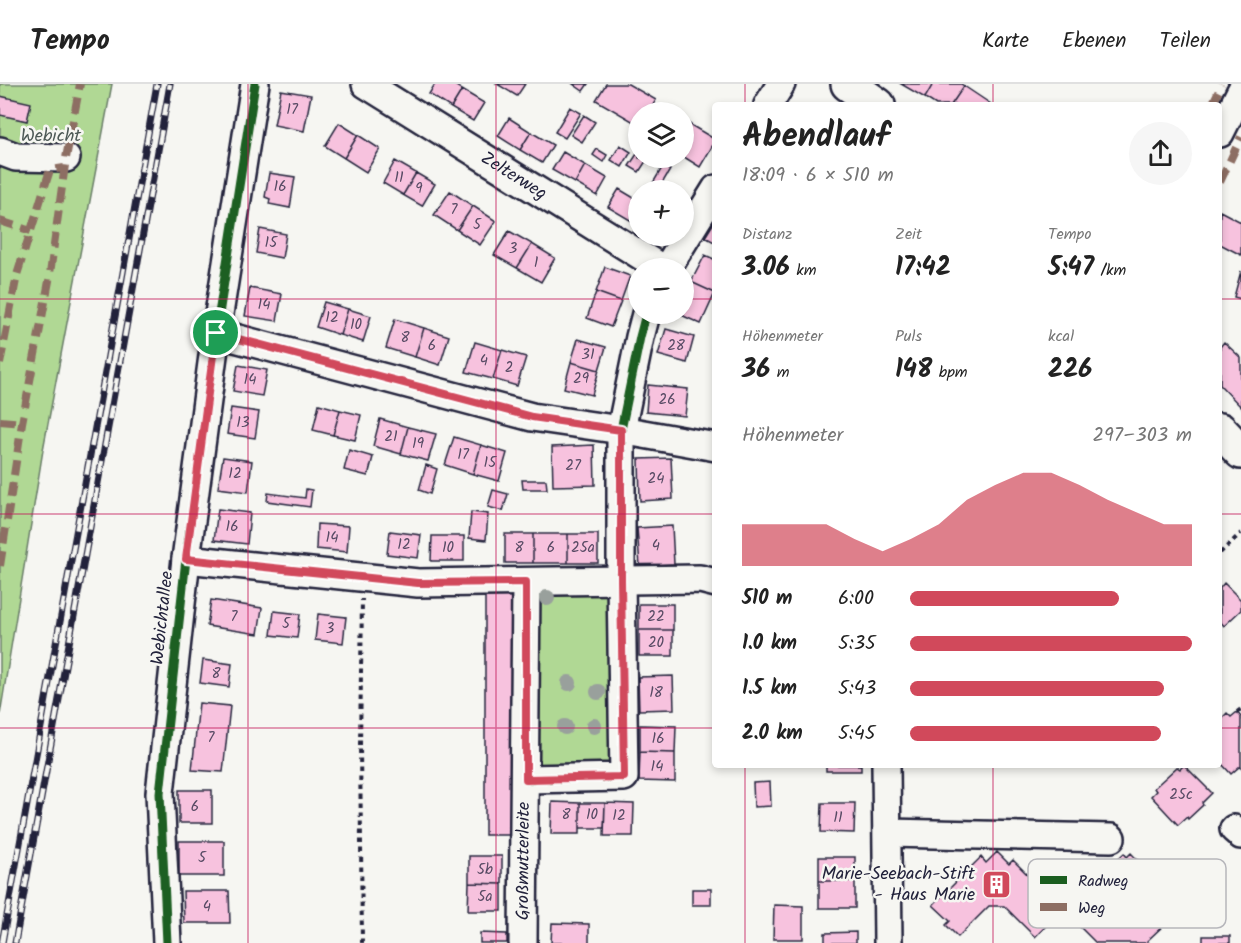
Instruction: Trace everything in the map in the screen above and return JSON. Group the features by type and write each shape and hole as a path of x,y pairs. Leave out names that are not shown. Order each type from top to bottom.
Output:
{"main road":[{"path":"848,84 874,102"}],"street":[{"name":"Webichtallee","path":"167,943 160,793 186,559 216,333 255,84"},
{"name":"Zelterweg","path":"366,84 644,258"},
{"path":"770,102 780,84"},
{"path":"1222,129 1241,91"},
{"path":"0,151 16,157 66,158"},
{"path":"673,258 712,195"},
{"name":"Großmutterleite","path":"526,779 624,777 621,430 643,324"},
{"path":"216,333 532,417 712,446"},
{"path":"186,559 418,583 700,579 712,582"},
{"name":"Großmutterleite","path":"524,943 526,582"},
{"path":"886,768 888,943"},
{"path":"888,833 1111,838"}],"path":[{"path":"1222,551 1241,534"},
{"path":"362,943 360,744 363,577"}],"green space":[{"name":"Webicht","path":"0,84 112,84 43,450 0,715"},
{"path":"538,593 611,593 613,768 537,767"}],"building":[{"path":"435,84 453,84 462,90 451,108 429,94"},
{"path":"497,84 525,84 517,96"},
{"path":"573,84 588,84 583,91"},
{"path":"606,84 628,84 656,100 655,102 628,102 628,119 596,100"},
{"path":"901,84 933,84 925,98"},
{"path":"933,84 961,84 964,86 953,102 931,102 925,98"},
{"path":"964,86 988,102 953,102"},
{"path":"281,90 311,95 304,131 274,125"},
{"path":"462,90 484,103 473,121 451,108"},
{"path":"0,96 31,103 27,121 0,115"},
{"path":"570,107 581,113 565,138 555,132"},
{"path":"584,115 595,122 582,142 571,135"},
{"path":"509,118 531,132 520,150 498,136"},
{"path":"339,123 358,135 344,158 325,146"},
{"path":"694,127 712,138 712,147 700,167 694,163"},
{"path":"531,132 553,145 542,163 520,150"},
{"path":"358,135 380,149 366,172 344,158"},
{"path":"620,145 628,150 628,157 622,167 611,160"},
{"path":"597,149 607,155 603,162 593,155"},
{"path":"563,152 585,165 575,183 552,170"},
{"path":"395,161 416,173 403,195 383,183"},
{"path":"585,165 607,178 597,196 575,183"},
{"path":"662,168 670,170 664,180 655,180"},
{"path":"269,173 295,177 290,208 269,204 270,199 265,197"},
{"path":"416,173 435,184 422,206 403,195"},
{"path":"619,189 628,194 628,219 608,207"},
{"path":"450,191 473,206 457,230 434,215"},
{"path":"473,206 496,221 480,245 457,230"},
{"path":"1222,212 1241,222 1241,255 1222,245"},
{"path":"712,226 712,241 705,237"},
{"path":"260,229 286,234 282,258 256,253"},
{"path":"509,231 532,244 517,268 494,255"},
{"path":"532,244 555,258 541,282 517,268"},
{"path":"705,255 712,258 712,292 694,283 694,276"},
{"path":"605,267 628,275 621,301 596,292"},
{"path":"1241,271 1241,299 1234,297"},
{"path":"694,283 712,292 712,300 701,324 694,321"},
{"path":"250,288 282,294 277,321 245,316"},
{"path":"596,292 621,301 611,327 587,318"},
{"path":"324,302 348,309 340,335 316,327"},
{"path":"348,309 371,316 363,342 340,335"},
{"path":"395,319 424,328 415,357 386,348"},
{"path":"424,328 449,336 440,365 415,357"},
{"path":"666,329 694,337 687,363 658,355"},
{"path":"578,339 606,347 599,370 571,362"},
{"path":"475,342 502,350 493,379 466,372"},
{"path":"1224,342 1241,358 1241,407 1222,387 1222,344"},
{"path":"502,350 526,357 517,386 493,379"},
{"path":"571,362 599,370 592,395 564,388"},
{"path":"238,365 267,370 262,396 233,391"},
{"path":"648,385 688,389 685,416 646,412"},
{"path":"319,404 340,410 333,435 313,430"},
{"path":"231,408 259,412 255,438 227,434"},
{"path":"340,410 361,415 355,440 333,435"},
{"path":"380,419 408,427 401,454 373,446"},
{"path":"408,427 436,434 428,461 401,454"},
{"path":"454,437 481,445 473,474 445,465"},
{"path":"481,445 507,453 499,481 473,474"},
{"path":"594,445 595,485 553,486 552,447"},
{"path":"349,450 373,457 368,476 344,470"},
{"path":"223,457 252,461 248,492 218,488"},
{"path":"671,458 673,499 640,501 639,459"},
{"path":"426,465 437,469 430,494 419,490"},
{"path":"522,480 546,480 547,489 523,489"},
{"path":"306,489 312,490 310,507 267,501 268,493 305,498"},
{"path":"493,490 508,494 503,511 488,507"},
{"path":"218,509 250,513 247,544 214,540"},
{"path":"471,512 488,514 486,540 469,538"},
{"path":"317,524 349,526 347,552 316,549"},
{"path":"672,526 674,564 640,566 637,528"},
{"path":"390,531 421,535 418,558 387,554"},
{"path":"505,534 533,534 533,563 505,563"},
{"path":"533,534 568,534 568,563 533,563"},
{"path":"568,534 598,534 598,563 568,563"},
{"path":"432,536 464,536 464,561 431,561"},
{"path":"1224,583 1241,600 1241,610 1224,626 1222,624 1222,586"},
{"path":"485,593 512,593 512,835 485,835"},
{"path":"211,600 262,608 258,634 207,626"},
{"path":"639,604 673,604 673,630 639,630"},
{"path":"274,611 300,614 297,638 271,635"},
{"path":"318,614 346,617 343,643 315,640"},
{"path":"639,630 673,630 673,656 639,656"},
{"path":"203,660 232,664 229,687 200,683"},
{"path":"673,676 674,709 639,710 638,677"},
{"path":"199,703 230,706 223,772 192,770"},
{"path":"1237,712 1241,717 1241,768 1239,767 1231,774 1222,764 1222,718 1227,713 1231,717"},
{"path":"640,725 676,726 675,753 640,752"},
{"path":"640,752 675,753 675,782 639,781"},
{"path":"826,768 861,768 861,771 826,771"},
{"path":"1176,768 1187,768 1212,793 1202,803 1203,805 1178,825 1151,796 1156,791 1154,788"},
{"path":"770,782 771,806 754,807 753,783"},
{"path":"179,790 212,790 212,823 179,823"},
{"path":"552,802 580,803 580,834 551,834"},
{"path":"580,803 605,803 604,828 580,828"},
{"path":"605,803 634,804 633,836 604,836"},
{"path":"822,803 855,803 854,833 821,832"},
{"path":"179,841 224,841 224,876 179,876"},
{"name":"Marie-Seebach-Stift - Haus Marie","path":"997,852 1009,864 1013,860 1028,875 1028,928 1044,928 1035,937 1004,906 989,906 958,937 946,925 950,921 933,905 981,857 986,863"},
{"path":"1124,853 1127,857 1131,853 1137,859 1118,859"},
{"path":"469,856 502,856 502,884 469,883"},
{"path":"819,857 855,857 855,881 819,881"},
{"path":"819,881 855,881 855,908 819,908"},
{"path":"469,883 502,884 502,911 468,911"},
{"path":"692,889 711,889 711,905 692,905"},
{"path":"183,891 229,891 230,923 184,923"},
{"path":"774,905 803,906 803,939 773,939"},
{"path":"552,923 589,924 589,943 551,943"},
{"path":"1081,928 1161,928 1147,941 1149,943 1096,943"},
{"path":"856,932 856,943 825,943 825,933"},
{"path":"480,933 507,934 507,943 480,943"},
{"path":"1203,936 1230,936 1230,943 1203,943"}],"railway":[{"path":"2,943 157,84"},
{"path":"15,943 170,84"}],"marked path":[{"path":"0,566 80,84"},
{"path":"1213,102 1222,84"},
{"path":"1222,178 1241,137"},
{"path":"0,364 17,275 50,170 64,168"},
{"path":"0,221 31,231"},
{"path":"0,421 22,423"}],"cycle path":[{"path":"167,943 160,793 186,559 216,333 255,84"},
{"path":"526,779 624,777 621,430 643,324"}],"place":[{"name":"Marie-Seebach-Stift - Haus Marie","path":"996,884"}],"route":[{"path":"216,333 532,417 621,430 624,777 526,779 526,582 418,583 186,559 216,333"}]}
